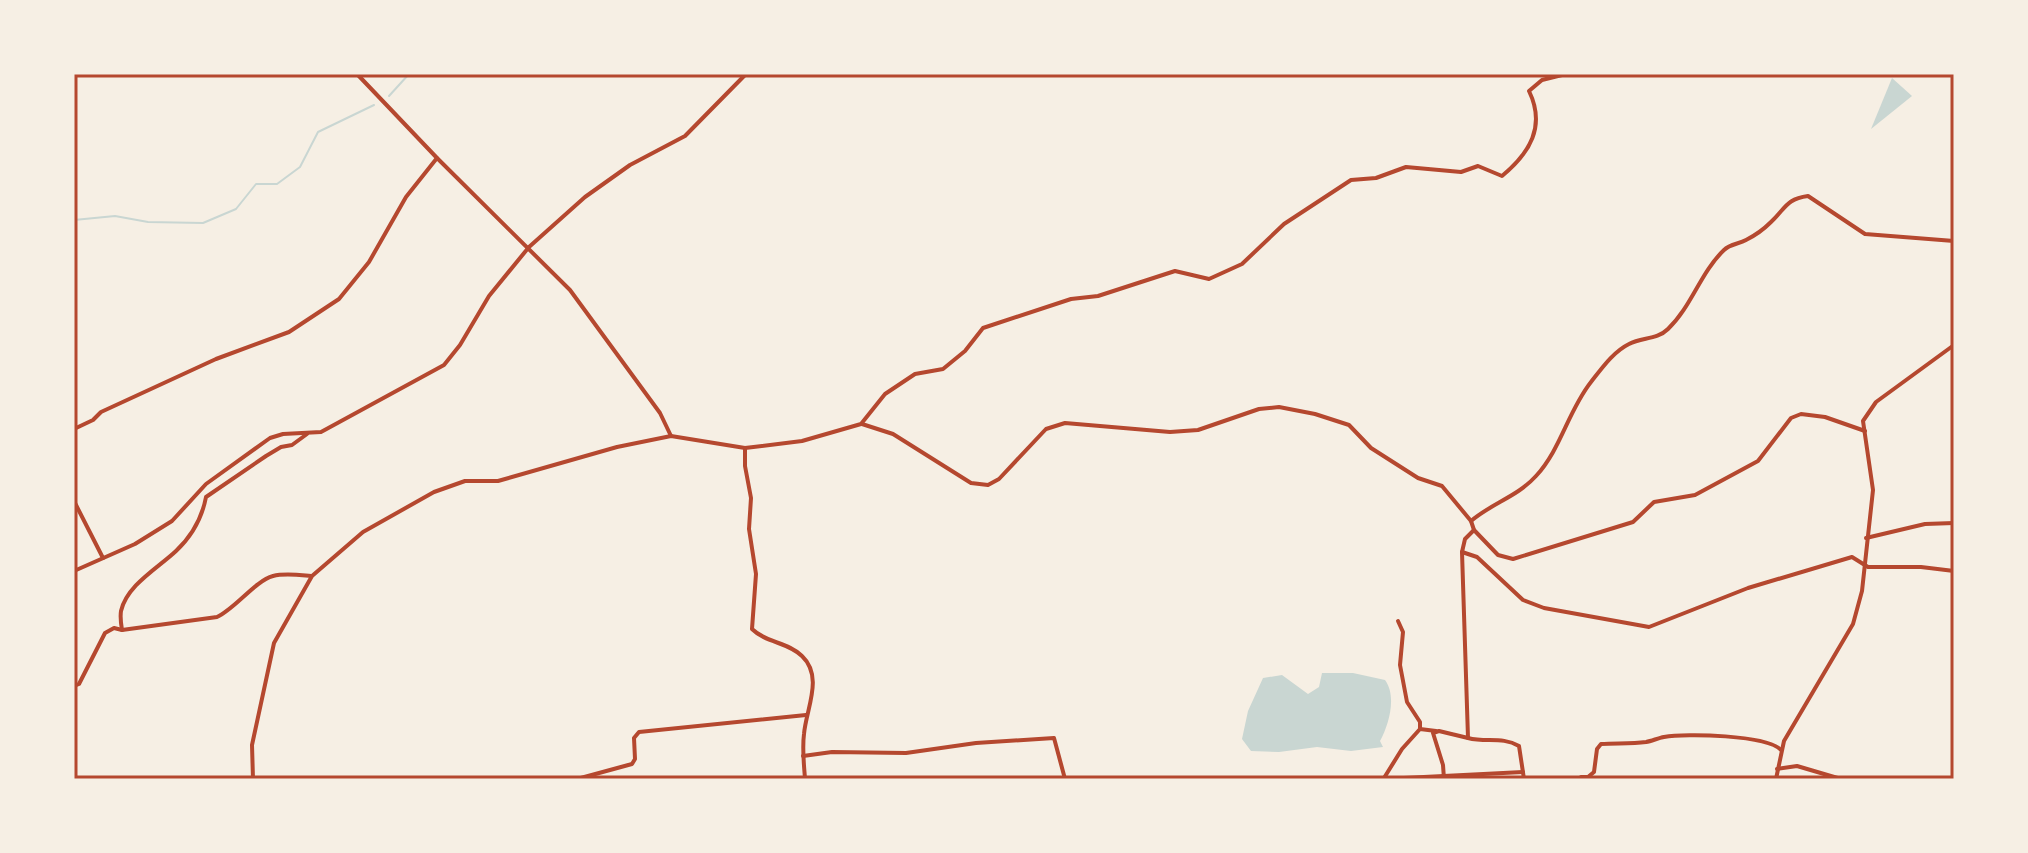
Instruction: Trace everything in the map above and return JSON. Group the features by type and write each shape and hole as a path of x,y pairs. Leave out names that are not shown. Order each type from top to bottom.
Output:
{"street":[{"path":"357,74 570,290 660,413 671,436"},
{"path":"74,571 135,544 172,521 206,484 270,438 283,434 321,432 444,365 460,345 489,296 529,247 585,197 630,165 685,136 746,74"},
{"path":"861,424 885,394 915,374 943,369 965,351 983,328 1071,299 1098,296 1175,271 1209,279 1242,264 1284,224 1351,180 1376,178 1406,167 1461,172 1478,166 1502,176 1522,159 1537,125 1536,104 1529,91 1542,80 1566,74"},
{"path":"74,429 93,420 101,412 216,359 289,332 339,299 369,262 406,197 437,158"},
{"path":"1471,521 1488,508 1511,498 1539,473 1560,442 1588,386 1615,353 1629,344 1667,331 1685,310 1705,274 1726,248 1746,241 1770,223 1792,198 1808,196 1865,234 1954,241"},
{"path":"1776,779 1784,741 1853,624 1862,591 1873,490 1863,421 1876,402 1954,345"},
{"path":"253,779 252,745 274,643 312,576 363,532 434,492 465,481 498,481 617,447 671,436 745,448 802,441 861,424 893,434 971,483 988,485 999,479 1046,429 1065,423 1170,432 1198,430 1259,409 1279,407 1349,425 1371,448 1418,478 1442,486 1471,521 1474,530 1498,555 1513,559 1633,522 1654,502 1695,495 1758,461 1791,418 1801,414 1825,417 1865,431"},
{"path":"122,630 121,612 127,598 184,543 203,513 206,497 266,456 281,447 292,445 308,433"},
{"path":"745,448 751,498 749,529 756,574 751,624 760,636 798,652 809,665 813,681 806,715 805,779"},
{"path":"74,501 103,558"},
{"path":"1866,538 1925,524 1954,523"},
{"path":"1468,738 1462,552 1465,539 1474,530"},
{"path":"1462,552 1477,557 1523,600 1544,608 1649,627 1748,588 1852,557 1864,565 1877,568 1921,567 1954,571"},
{"path":"74,686 83,677 105,633 114,628 122,630 217,617 228,612 267,579 286,574 312,576"},
{"path":"1384,779 1402,749 1420,729 1420,722 1407,702 1400,665 1403,632 1398,621"},
{"path":"577,779 632,764 635,759 634,738 639,732 806,715"},
{"path":"1420,729 1477,740 1508,739 1519,746 1524,779"},
{"path":"1436,731 1433,733 1445,778"},
{"path":"1581,777 1588,777 1594,772 1597,749 1601,744 1649,742 1662,737 1733,737 1758,739 1775,744 1781,750"},
{"path":"803,756 832,752 906,753 976,743 1054,738 1065,779"},
{"path":"1777,769 1797,766 1841,779"},
{"path":"1384,779 1523,772"}],"shaded area":[{"path":"1892,78 1912,96 1871,129"},
{"path":"1322,673 1353,673 1385,680 1391,702 1389,719 1380,741 1383,747 1351,751 1317,747 1279,752 1251,751 1242,739 1248,711 1263,678 1282,675 1308,694 1319,687"}],"waterway":[{"path":"389,96 409,74"},
{"path":"74,220 115,216 148,222 203,223 236,209 256,184 277,184 300,167 318,132 374,105"}]}
